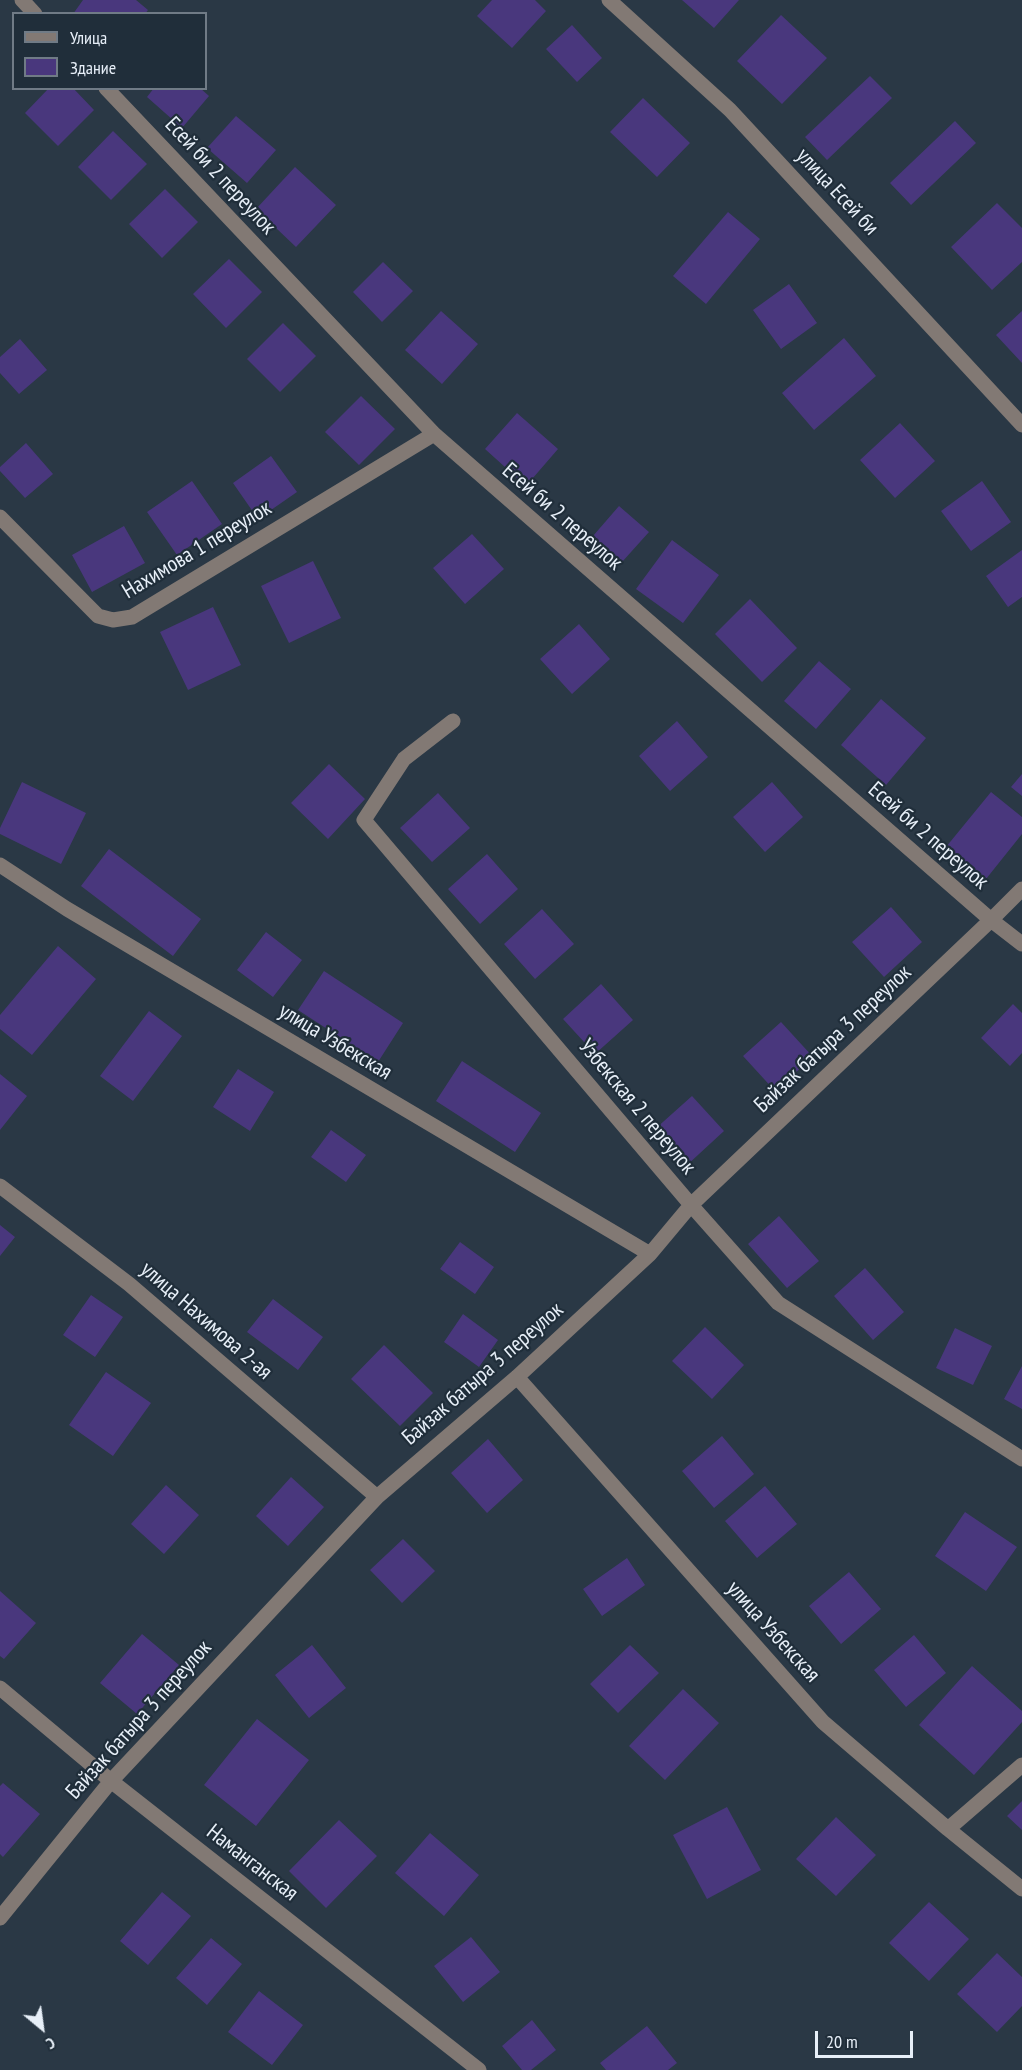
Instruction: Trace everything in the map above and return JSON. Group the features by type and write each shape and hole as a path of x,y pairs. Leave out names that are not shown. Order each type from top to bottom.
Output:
{"street":[{"path":"22,0 33,12"},
{"name":"улица Есей би","path":"609,0 730,110 1022,425"},
{"name":"Есей би 2 переулок","path":"108,90 434,434 991,920 1022,944"},
{"name":"Нахимова 1 переулок","path":"0,517 98,616 113,620 123,619 132,617 434,434"},
{"name":"Узбекская 2 переулок","path":"453,721 404,759 364,820 691,1205 778,1303 1022,1459"},
{"name":"улица Узбекская","path":"0,865 67,909 650,1254"},
{"name":"Байзак батыра 3 переулок","path":"0,1918 111,1781 377,1497 517,1377 650,1254 691,1205 1022,889"},
{"name":"улица Нахимова 2-ая","path":"0,1185 129,1284 377,1497"},
{"name":"улица Узбекская","path":"517,1377 823,1722 1022,1889"},
{"name":"Наманганская","path":"0,1688 111,1781 479,2070"},
{"path":"948,1829 1022,1765"}],"building":[{"path":"83,0 136,0 148,10 146,12 74,12"},
{"path":"492,0 535,0 546,11 512,48 477,16"},
{"path":"682,0 739,0 714,28"},
{"path":"781,15 827,58 782,104 737,61"},
{"path":"572,25 602,58 577,82 546,49"},
{"path":"870,76 892,98 827,160 805,137"},
{"path":"47,90 75,90 94,110 58,146 25,113"},
{"path":"152,90 202,90 209,96 182,128 147,97"},
{"path":"643,98 690,143 657,177 610,132"},
{"path":"236,116 276,150 247,183 207,148"},
{"path":"955,121 976,143 911,205 890,183"},
{"path":"113,131 147,164 111,200 78,167"},
{"path":"295,167 336,205 296,247 256,209"},
{"path":"165,189 198,222 162,258 129,224"},
{"path":"997,203 1022,228 1022,262 992,290 951,247"},
{"path":"728,212 760,239 706,304 673,276"},
{"path":"229,259 262,292 226,328 193,294"},
{"path":"383,262 413,291 382,322 353,292"},
{"path":"789,284 817,323 781,349 753,310"},
{"path":"441,311 478,344 442,384 405,350"},
{"path":"1022,311 1022,363 996,335"},
{"path":"283,323 316,356 280,392 247,359"},
{"path":"844,338 876,376 814,430 782,393"},
{"path":"20,339 47,370 19,394 0,373 0,357"},
{"path":"361,396 395,429 359,465 325,432"},
{"path":"517,413 558,449 526,486 485,449"},
{"path":"900,423 935,461 895,498 860,460"},
{"path":"26,443 53,474 25,498 0,471 0,467"},
{"path":"271,456 297,492 258,519 233,483"},
{"path":"192,481 222,524 177,555 147,512"},
{"path":"982,481 1011,522 971,551 941,511"},
{"path":"619,506 649,532 622,562 593,536"},
{"path":"124,526 145,563 92,592 72,555"},
{"path":"472,534 504,569 465,604 433,568"},
{"path":"672,540 719,575 683,623 636,589"},
{"path":"1022,550 1022,597 1008,607 986,576"},
{"path":"313,561 341,618 289,643 261,586"},
{"path":"750,599 797,648 762,682 715,634"},
{"path":"213,607 241,665 188,690 160,632"},
{"path":"579,624 610,659 572,694 540,659"},
{"path":"819,661 851,689 816,729 784,701"},
{"path":"881,699 926,738 886,785 841,745"},
{"path":"677,721 708,757 670,791 639,756"},
{"path":"329,764 365,799 328,839 291,803"},
{"path":"1022,774 1022,796 1011,787"},
{"path":"22,782 86,813 61,864 0,834 0,828"},
{"path":"772,782 803,817 765,852 733,817"},
{"path":"991,792 1022,817 1022,834 986,879 946,847"},
{"path":"438,793 470,828 432,862 400,828"},
{"path":"109,849 201,919 173,956 81,886"},
{"path":"487,854 518,889 480,924 448,889"},
{"path":"891,907 922,942 884,977 852,942"},
{"path":"542,909 574,944 535,979 504,944"},
{"path":"266,932 302,960 273,997 237,970"},
{"path":"58,946 96,979 32,1055 0,1029 0,1015"},
{"path":"324,971 403,1023 378,1062 298,1010"},
{"path":"601,984 633,1020 595,1054 563,1019"},
{"path":"1013,1004 1022,1013 1022,1053 1010,1066 981,1038"},
{"path":"149,1011 182,1036 133,1101 100,1076"},
{"path":"781,1022 813,1057 775,1091 743,1056"},
{"path":"462,1061 541,1113 515,1152 436,1101"},
{"path":"238,1069 274,1092 250,1131 213,1107"},
{"path":"0,1074 27,1096 0,1130"},
{"path":"692,1096 724,1131 686,1166 654,1130"},
{"path":"331,1130 366,1155 346,1182 311,1157"},
{"path":"779,1216 819,1261 787,1288 748,1244"},
{"path":"0,1225 15,1237 0,1256"},
{"path":"460,1242 494,1267 475,1294 440,1269"},
{"path":"865,1268 904,1312 873,1340 834,1296"},
{"path":"91,1295 123,1317 95,1357 63,1335"},
{"path":"273,1299 323,1337 298,1370 247,1332"},
{"path":"463,1314 498,1340 479,1367 444,1342"},
{"path":"705,1327 744,1365 712,1399 672,1361"},
{"path":"955,1328 992,1346 973,1385 936,1368"},
{"path":"384,1345 433,1393 400,1426 351,1379"},
{"path":"1022,1366 1022,1409 1004,1399"},
{"path":"106,1372 151,1403 113,1456 69,1425"},
{"path":"722,1436 754,1474 714,1508 682,1471"},
{"path":"488,1439 523,1480 487,1513 451,1473"},
{"path":"291,1477 324,1507 288,1546 256,1516"},
{"path":"166,1485 199,1515 164,1554 131,1524"},
{"path":"765,1486 797,1524 757,1558 725,1521"},
{"path":"965,1512 1017,1547 986,1591 935,1556"},
{"path":"403,1539 435,1571 402,1603 370,1570"},
{"path":"627,1558 645,1585 602,1616 583,1589"},
{"path":"849,1572 881,1609 841,1644 809,1606"},
{"path":"0,1591 36,1623 4,1659 0,1656"},
{"path":"142,1634 179,1665 137,1714 100,1683"},
{"path":"914,1635 946,1673 906,1707 874,1670"},
{"path":"312,1645 346,1688 309,1718 275,1675"},
{"path":"630,1645 659,1673 618,1713 590,1684"},
{"path":"972,1666 1022,1711 1022,1722 974,1775 919,1725"},
{"path":"683,1689 719,1723 665,1780 629,1746"},
{"path":"257,1719 309,1760 256,1826 204,1785"},
{"path":"3,1783 40,1814 3,1857 0,1854 0,1786"},
{"path":"1022,1801 1022,1830 1007,1816"},
{"path":"727,1807 761,1870 707,1899 673,1835"},
{"path":"836,1817 876,1855 836,1896 796,1859"},
{"path":"339,1820 377,1856 326,1908 289,1871"},
{"path":"430,1833 479,1875 444,1916 395,1873"},
{"path":"162,1892 191,1916 148,1965 120,1941"},
{"path":"929,1902 969,1939 929,1981 889,1943"},
{"path":"471,1937 500,1972 463,2002 434,1966"},
{"path":"211,1938 242,1964 207,2005 176,1978"},
{"path":"997,1953 1022,1977 1022,2006 997,2032 957,1994"},
{"path":"259,1991 303,2025 272,2065 228,2032"},
{"path":"532,2020 556,2050 531,2070 522,2070 502,2046"},
{"path":"647,2026 677,2063 668,2070 606,2070 600,2063"}]}
